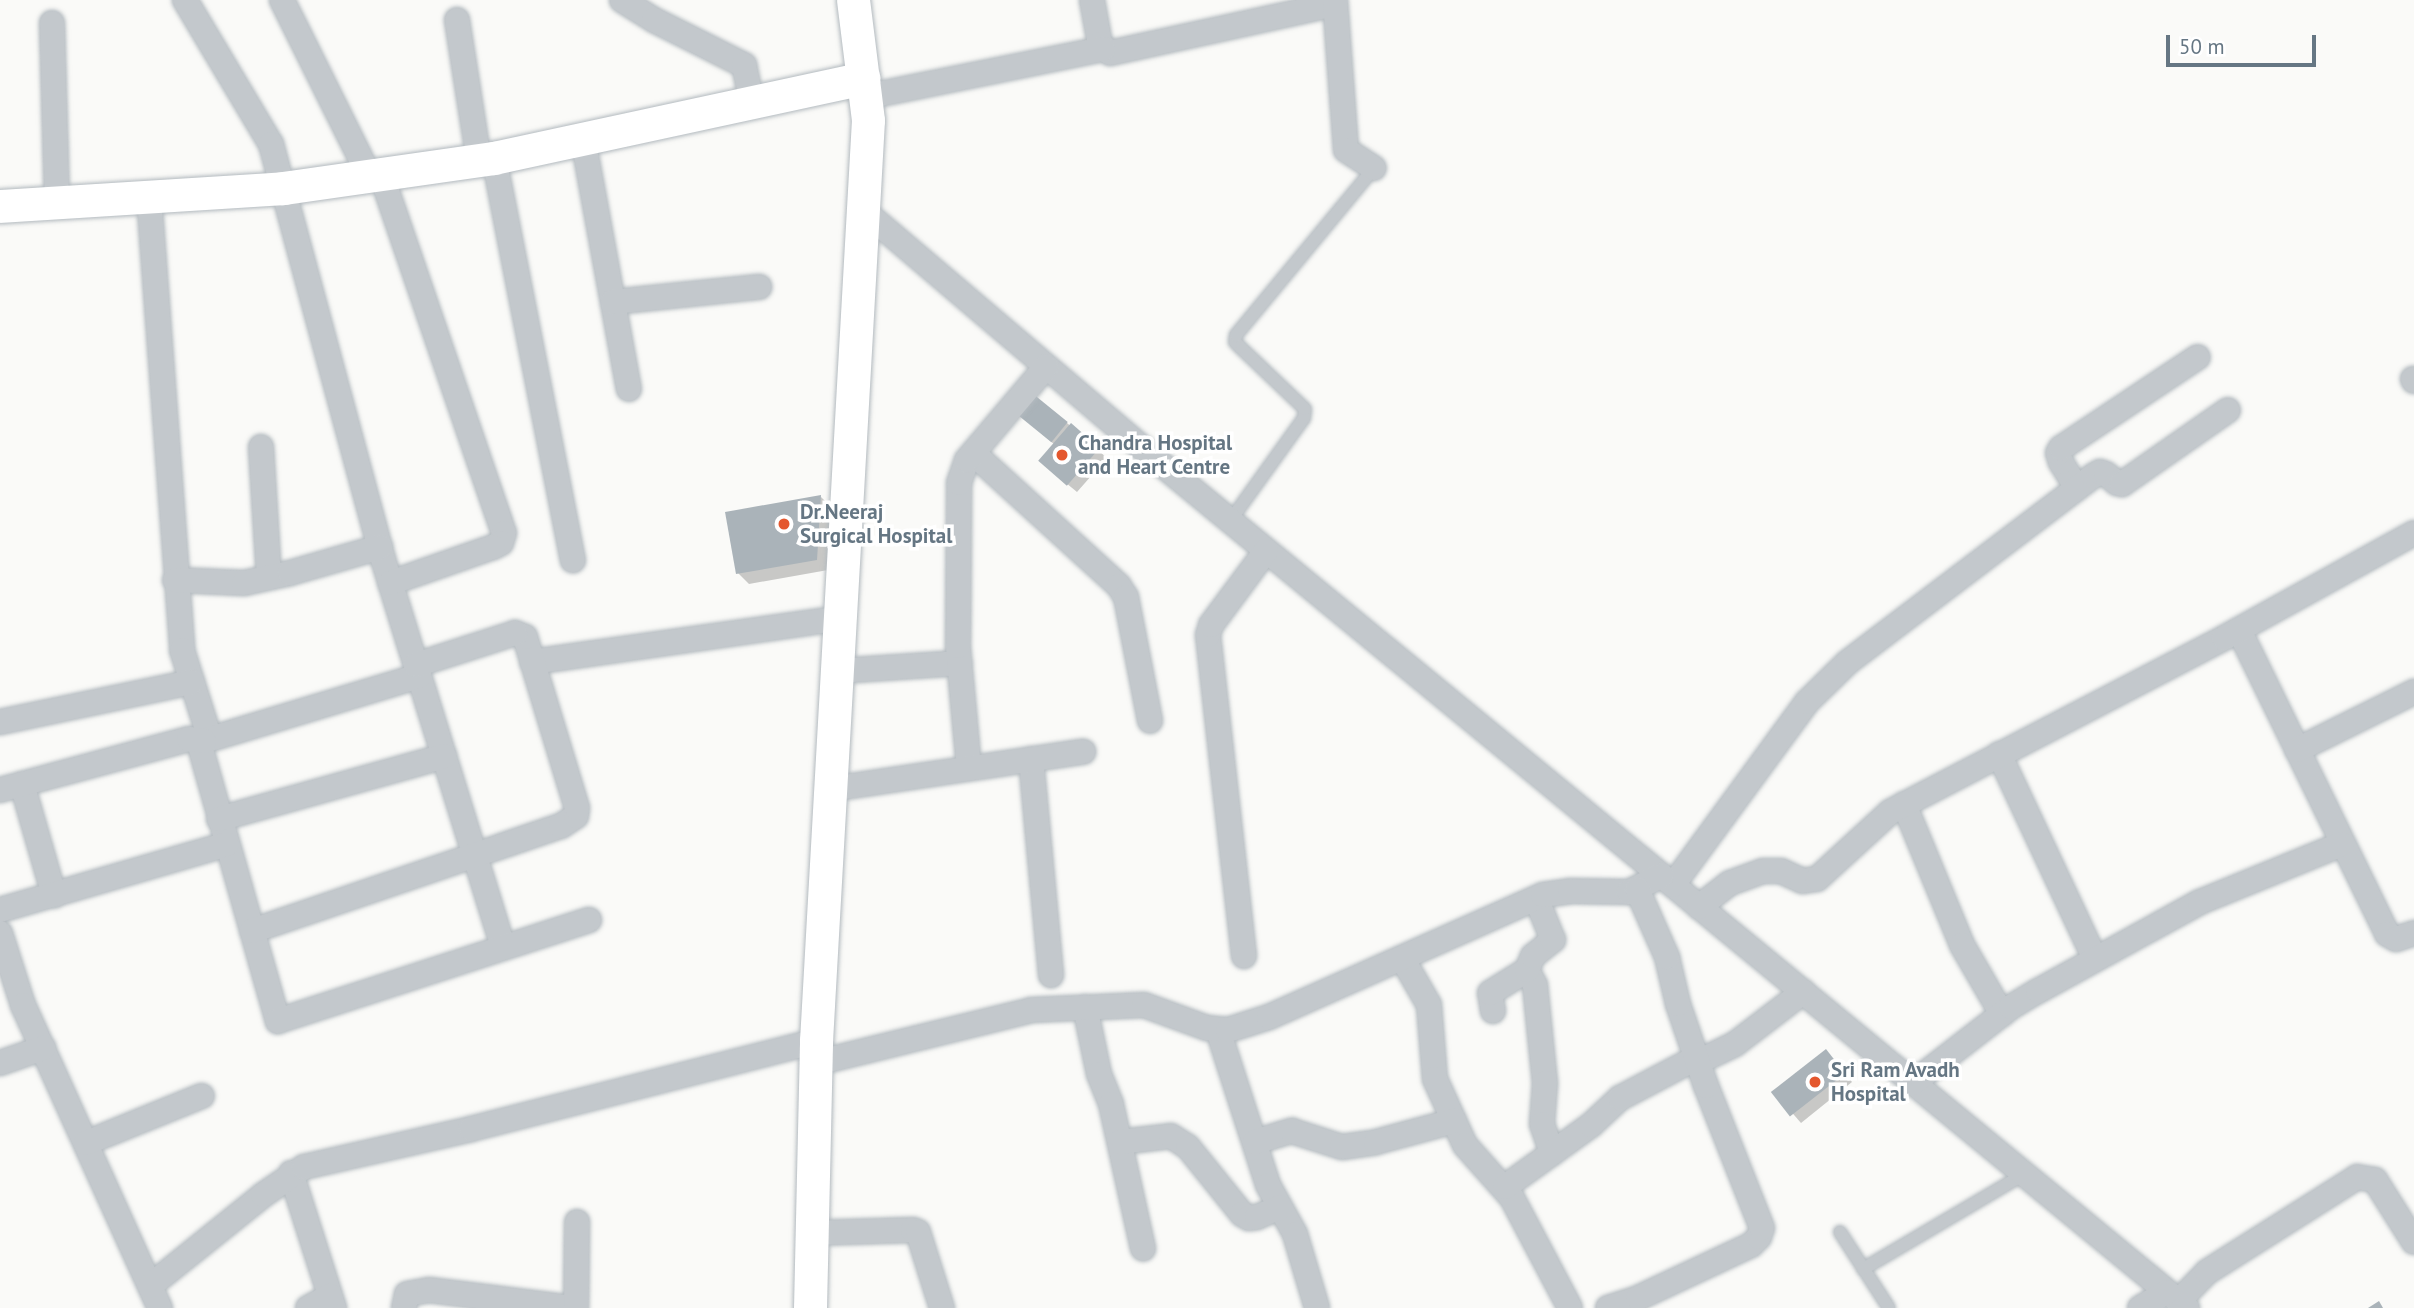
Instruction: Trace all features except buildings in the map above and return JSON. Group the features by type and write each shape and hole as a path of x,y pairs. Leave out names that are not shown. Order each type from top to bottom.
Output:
{"main road":[{"path":"810,1308 816,1052 868,120 853,0"},
{"path":"0,206 283,188 486,159 752,102 864,87"}],"street":[{"path":"185,0 271,145 390,583 502,947"},
{"path":"282,0 375,174 504,533 501,543 493,547 390,583"},
{"path":"622,0 652,10 744,65 752,102"},
{"path":"1091,0 1103,49"},
{"path":"864,87 1103,49 1110,53 1335,2 1346,150 1374,168"},
{"path":"457,20 573,560"},
{"path":"52,23 57,202"},
{"path":"583,139 629,389"},
{"path":"149,196 182,650 207,740 200,752 278,1021 589,920"},
{"path":"864,212 1266,551 2177,1300"},
{"path":"613,302 759,287"},
{"path":"2077,488 2061,462 2058,453 2061,448 2198,357"},
{"path":"969,768 960,663 959,483 962,470 973,453 1046,367"},
{"path":"0,933 8,986 43,1048 155,1297 292,1173 322,1162 816,1052 1013,1013 1144,1005 1218,1030 1235,1028 1269,1017 1536,898 1555,892 1622,893 1667,881 1826,682 1911,613 2100,472 2122,484 2228,410"},
{"path":"261,447 269,578"},
{"path":"973,453 1126,597 1150,721"},
{"path":"1699,907 1730,883 1763,871 1781,872 1802,881 1817,879 1890,812 2239,630 2414,533"},
{"path":"175,580 225,584 269,578 380,547"},
{"path":"1244,956 1209,635 1211,625 1266,551"},
{"path":"532,662 841,618"},
{"path":"2239,630 2387,934 2396,939 2414,933"},
{"path":"54,895 11,787 189,739 207,740 417,671 515,633 525,637 577,808 576,816 561,826 475,857 252,931"},
{"path":"838,671 960,663"},
{"path":"0,722 192,682"},
{"path":"2297,750 2414,692"},
{"path":"831,789 1083,752"},
{"path":"1999,754 2095,959"},
{"path":"219,819 444,756"},
{"path":"1031,760 1051,975"},
{"path":"1904,804 1962,945 2002,1014"},
{"path":"0,910 227,844"},
{"path":"1913,1083 2002,1014 2095,959 2200,902 2342,844"},
{"path":"1611,1307 1743,1249 1759,1237 1762,1228 1697,1060 1667,957 1637,889"},
{"path":"1493,1011 1490,993 1527,970 1533,957 1553,940 1536,898"},
{"path":"1402,958 1429,1004 1435,1079 1454,1121 1473,1156 1505,1187 1570,1308"},
{"path":"1527,970 1535,985 1545,1083 1542,1124 1552,1153"},
{"path":"1505,1187 1591,1125 1620,1098 1735,1044 1802,992"},
{"path":"1085,1007 1099,1074 1109,1096 1143,1248"},
{"path":"1218,1030 1268,1185 1295,1234 1317,1308"},
{"path":"0,1063 43,1048"},
{"path":"86,1143 202,1096"},
{"path":"1255,1142 1292,1131 1342,1147 1454,1121"},
{"path":"1120,1142 1171,1136 1188,1147 1242,1214 1249,1218 1257,1217 1280,1207"},
{"path":"292,1173 332,1302 308,1308"},
{"path":"2140,1308 2177,1300 2207,1272 2357,1177 2375,1180 2414,1242"},
{"path":"404,1308 403,1303 412,1291 429,1290 575,1308 577,1222"},
{"path":"812,1233 918,1232 942,1308"}],"lane":[{"path":"1230,521 1304,418 1305,409 1235,342 1236,335 1374,168"},
{"path":"1863,1269 2024,1174"},
{"path":"1840,1231 1889,1308"}],"place":[{"name":"Chandra Hospital and Heart Centre","path":"1062,455"},
{"name":"Dr.Neeraj Surgical Hospital","path":"784,524"},
{"name":"Sri Ram Avadh Hospital","path":"1815,1082"}]}
